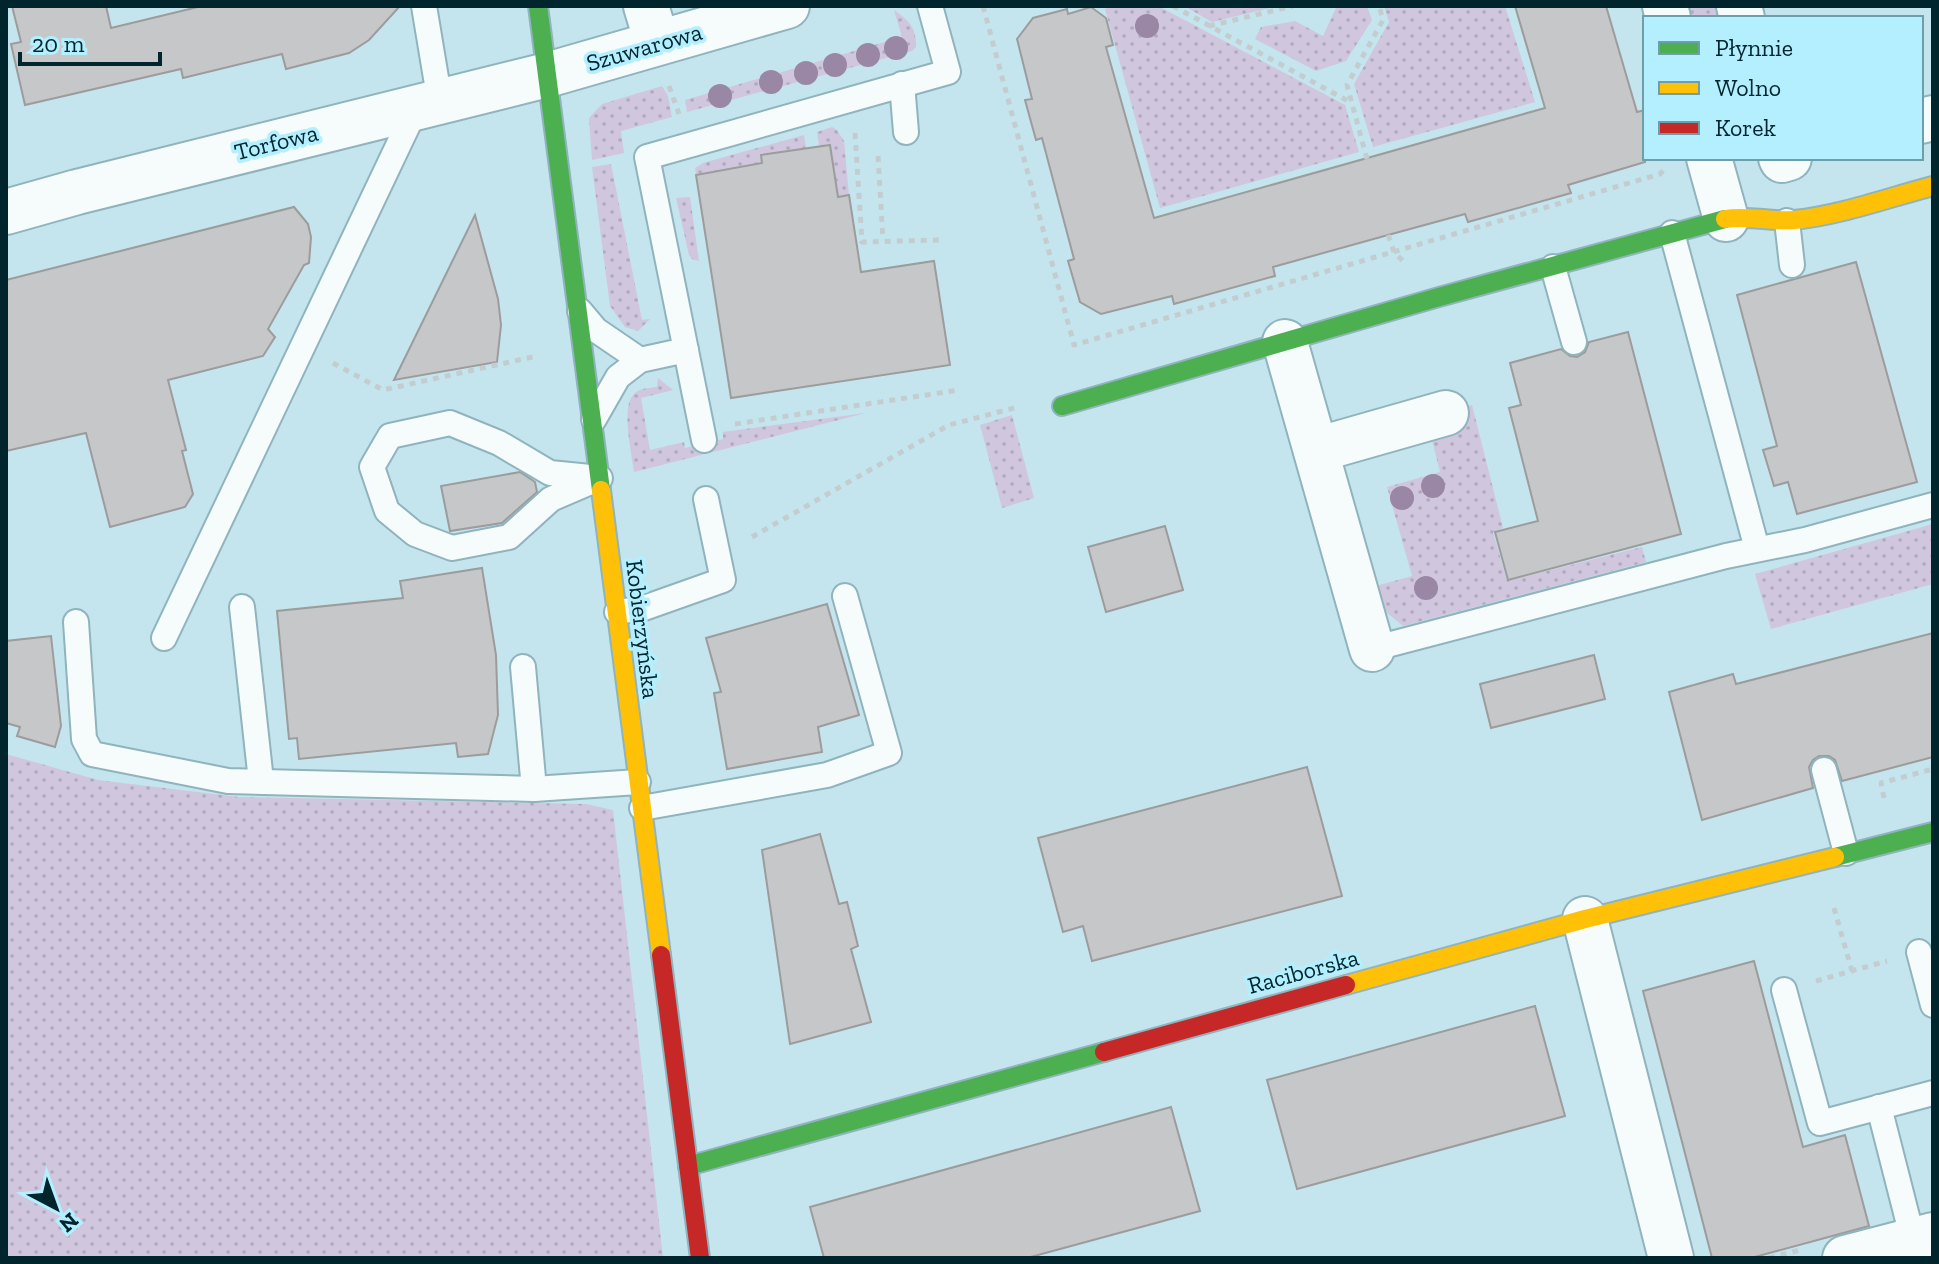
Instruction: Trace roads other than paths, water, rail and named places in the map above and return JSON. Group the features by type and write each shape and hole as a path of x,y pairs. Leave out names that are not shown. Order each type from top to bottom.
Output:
{"street":[{"name":"Kobierzyńska","path":"538,6 700,1258"},
{"name":"Szuwarowa","path":"547,75 652,24 787,6"},
{"name":"Torfowa","path":"6,212 547,75"},
{"path":"1710,160 1726,219"},
{"path":"1062,406 1739,215 1787,221 1820,217 1933,186"},
{"path":"1285,342 1372,649"},
{"path":"1316,450 1446,413"},
{"name":"Raciborska","path":"688,1166 1585,919 1933,832"},
{"path":"1585,919 1671,1258"},
{"path":"1845,1258 1923,1238"}],"lane":[{"path":"164,638 303,347 428,104 424,6"},
{"path":"704,440 647,157 948,72 930,6"},
{"path":"902,84 906,132"},
{"path":"1787,221 1792,265"},
{"path":"1672,233 1757,549"},
{"path":"1553,267 1574,342"},
{"path":"577,306 596,330 640,360"},
{"path":"592,422 618,377 640,360 686,350"},
{"path":"450,423 499,443 550,473 600,478 551,499 509,537 452,548 415,534 387,511 372,467 390,436 450,423"},
{"path":"617,612 644,608 723,580 706,499"},
{"path":"1372,649 1933,505"},
{"path":"642,808 827,775 889,753 845,596"},
{"path":"242,607 261,781"},
{"path":"76,622 84,739 92,754 228,781 534,789 638,782"},
{"path":"523,667 534,789"},
{"path":"1824,770 1846,853"},
{"path":"1919,952 1933,1005"},
{"path":"1784,990 1820,1123 1933,1093"},
{"path":"1879,1107 1923,1238"}]}
